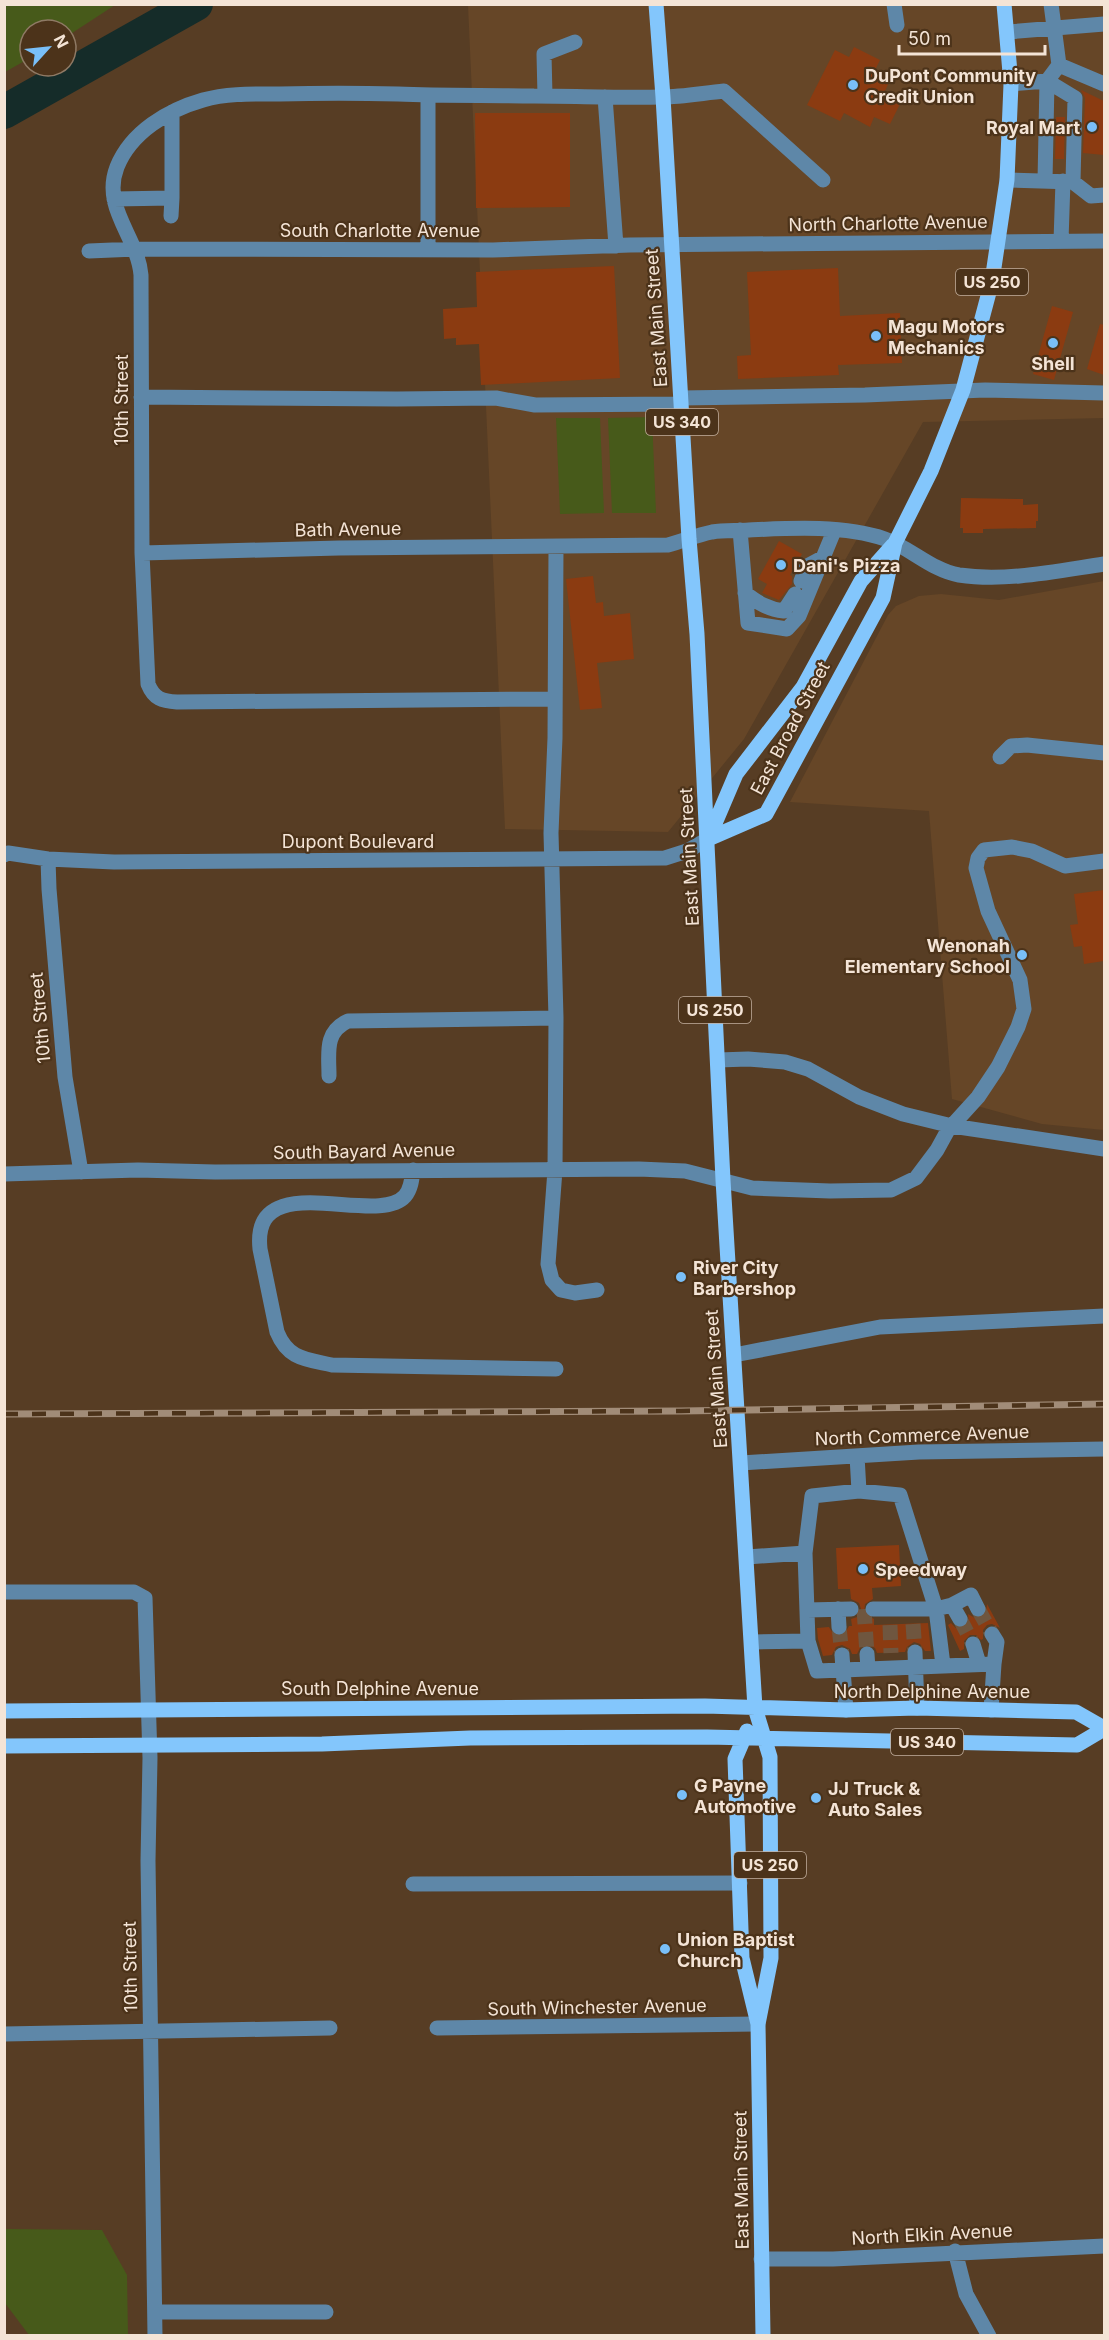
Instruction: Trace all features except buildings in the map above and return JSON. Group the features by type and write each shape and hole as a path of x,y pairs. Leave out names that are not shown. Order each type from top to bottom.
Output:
{"main road":[{"name":"East Main Street","path":"656,4 689,539 698,645 723,1180 755,1708 770,1757 771,1958 758,2024 763,2336"},
{"name":"East Broad Street","path":"708,839 766,814 883,598 895,543 931,471 963,390 992,281 1007,180 1011,84 1004,4"},
{"name":"East Broad Street","path":"708,839 736,774 803,687 861,582 895,543"},
{"name":"South Delphine Avenue","path":"4,1711 705,1706 755,1708"},
{"name":"East Main Street","path":"755,1708 735,1759 742,1958 758,2024"},
{"name":"North Delphine Avenue","path":"745,1737 1077,1745 1104,1729 1076,1712 917,1708 846,1710 755,1708"},
{"path":"4,1746 322,1744 470,1738 745,1737"}],"street":[{"path":"894,4 897,25"},
{"path":"1045,181 1047,81 1059,65 1052,4"},
{"path":"1008,32 1104,24"},
{"path":"545,96 544,54 575,42"},
{"path":"1059,65 1104,84"},
{"path":"1011,84 1047,81 1075,98 1061,242"},
{"path":"136,249 121,224 114,200 116,170 123,154 148,126 172,112 203,100 231,94 355,93 663,97 724,91 823,180"},
{"path":"428,95 428,250"},
{"path":"605,97 616,246"},
{"path":"171,216 172,112"},
{"path":"1007,180 1068,182 1091,196 1104,195"},
{"path":"114,200 172,198"},
{"name":"North Charlotte Avenue","path":"671,245 1104,241"},
{"name":"South Charlotte Avenue","path":"89,250 428,250 671,245"},
{"name":"10th Street","path":"136,249 141,274 142,553 148,684 152,693 164,701 555,699"},
{"path":"141,397 496,398 535,405 853,396 963,390 1104,393"},
{"name":"Bath Avenue","path":"142,553 328,548 668,545 714,532 784,528 876,536 895,543 936,567 955,574 976,577 1034,574 1104,564"},
{"path":"740,530 748,623 787,629 799,616 834,531"},
{"path":"555,547 555,699 551,833 556,1018 555,1170 548,1264 552,1280 561,1290 567,1292 597,1290"},
{"path":"745,593 758,603 774,610 784,611 807,566 822,558"},
{"path":"1000,757 1011,746 1027,745 1104,753"},
{"name":"Dupont Boulevard","path":"6,854 48,859 114,862 665,858 687,851 708,839"},
{"name":"South Bayard Avenue","path":"4,1174 413,1170 685,1171 752,1188 830,1191 891,1190 916,1178 952,1126 978,1097 998,1067 1024,1010 1020,980 988,911 976,868 978,858 984,850 1012,847 1032,851 1065,866 1104,861"},
{"name":"10th Street","path":"48,859 65,1077 81,1172"},
{"path":"328,1076 333,1032 337,1026 348,1021 556,1018"},
{"path":"718,1060 748,1059 785,1062 808,1069 859,1097 903,1114 952,1126 1104,1149"},
{"path":"413,1170 410,1189 404,1198 396,1203 378,1205 302,1203 281,1207 266,1220 259,1236 260,1250 277,1332 282,1344 299,1357 332,1365 556,1370"},
{"path":"734,1355 880,1327 1104,1316"},
{"name":"North Commerce Avenue","path":"741,1463 919,1452 1104,1449"},
{"path":"857,1456 859,1491"},
{"path":"943,1665 936,1609 900,1495 859,1491 812,1496 805,1553 808,1641 817,1671 843,1662 915,1659 943,1665 986,1664"},
{"path":"747,1557 805,1553"},
{"name":"10th Street","path":"4,1592 134,1592 145,1598 149,1746 148,1862 155,2336"},
{"path":"873,1609 890,1617 913,1616 936,1609 956,1612 971,1595 978,1609"},
{"path":"807,1610 844,1610 839,1626"},
{"path":"986,1664 997,1642 992,1634"},
{"path":"752,1642 808,1641"},
{"path":"973,1644 986,1664 991,1710"},
{"path":"915,1659 917,1708"},
{"path":"843,1662 846,1710"},
{"path":"413,1884 740,1883"},
{"name":"South Winchester Avenue","path":"437,2028 758,2024"},
{"path":"4,2034 330,2028"},
{"name":"North Elkin Avenue","path":"761,2259 833,2259 1104,2246"},
{"path":"955,2252 966,2294 989,2336"},
{"path":"155,2313 326,2312"}],"shaded area":[{"path":"468,5 1104,5 1104,418 923,422 744,739 668,832 505,829"},
{"name":"Wenonah Elementary School","path":"1104,581 1104,1130 1042,1124 952,1099 929,811 790,802 888,615 896,606 919,596 941,594 999,600"}],"green space":[{"path":"5,4 115,4 78,29 78,18 18,18 18,65 5,72"},
{"path":"652,417 656,513 612,513 608,418"},
{"path":"556,418 600,418 604,513 560,514"},
{"path":"5,2229 102,2230 127,2275 128,2335 29,2335 5,2303"}],"waterway":[{"path":"4,112 196,4"}],"tunnel":[{"path":"864,1609 867,1654"},
{"path":"978,1609 992,1634"},
{"path":"960,1619 973,1644"},
{"path":"913,1624 915,1652"},
{"path":"890,1625 891,1653"},
{"path":"839,1627 842,1655"}],"railway":[{"path":"4,1414 681,1411 1104,1404"}],"place":[{"name":"DuPont Community Credit Union","path":"853,85"},
{"name":"Royal Mart","path":"1092,127"},
{"name":"Magu Motors Mechanics","path":"876,336"},
{"name":"Shell","path":"1053,343"},
{"name":"Dani's Pizza","path":"781,565"},
{"name":"Wenonah Elementary School","path":"1022,955"},
{"name":"River City Barbershop","path":"681,1277"},
{"name":"Speedway","path":"863,1569"},
{"name":"G Payne Automotive","path":"682,1795"},
{"name":"JJ Truck & Auto Sales","path":"816,1798"},
{"name":"Union Baptist Church","path":"665,1949"}]}
